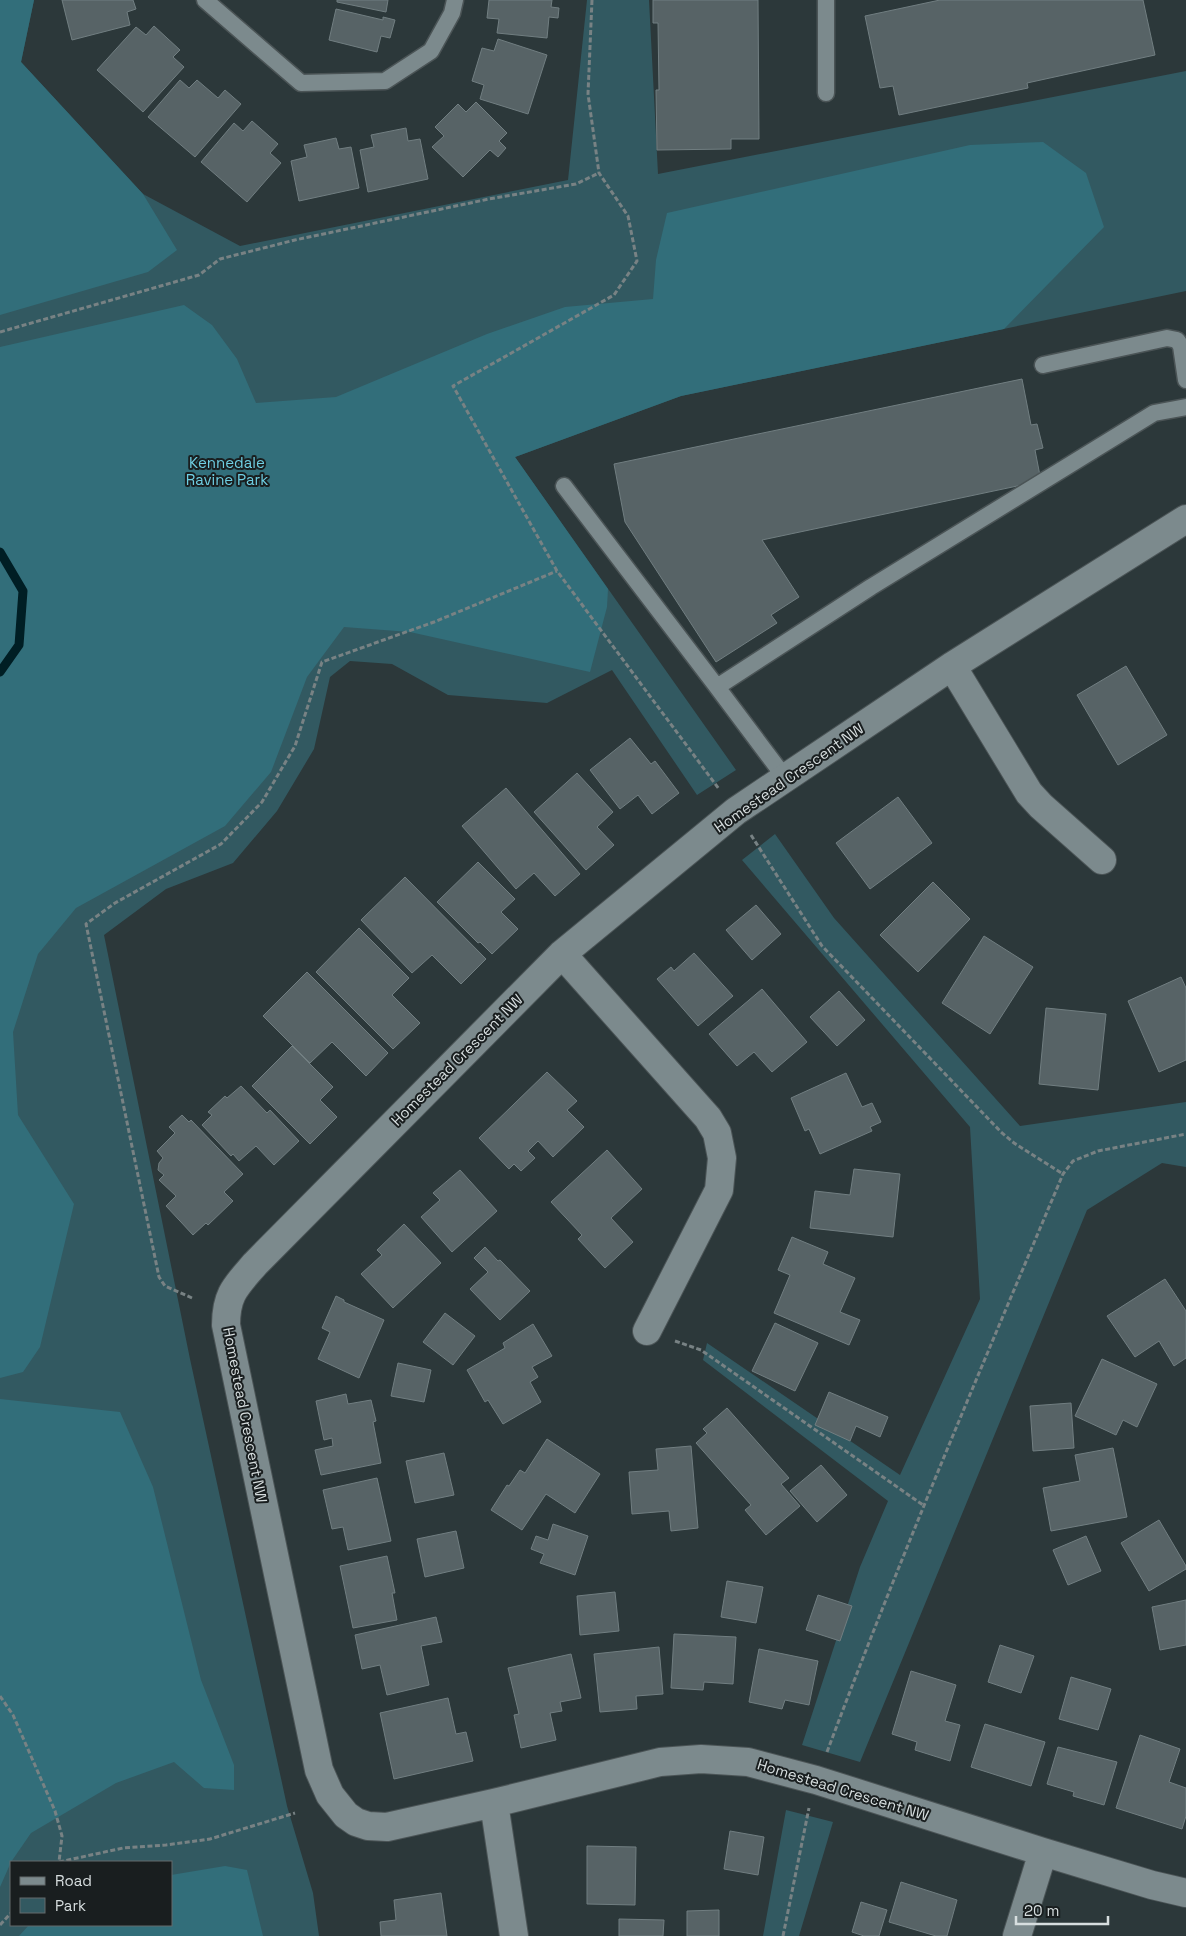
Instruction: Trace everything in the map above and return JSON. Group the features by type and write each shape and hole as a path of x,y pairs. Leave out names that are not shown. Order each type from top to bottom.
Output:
{"street":[{"name":"Homestead Crescent NW","path":"1186,519 952,666 736,811 562,954 255,1264 233,1291 226,1306 226,1325 319,1770 330,1795 346,1815 356,1822 368,1826 387,1827 660,1762 701,1759 748,1762 816,1780 1043,1852 1152,1885 1186,1893"},
{"path":"952,666 1030,793 1041,806 1102,860"},
{"path":"562,954 708,1118 717,1133 722,1158 719,1190 646,1331"},
{"path":"494,1803 514,1936"},
{"path":"1017,1936 1043,1852"}],"lane":[{"path":"205,0 301,84 385,81 431,51 452,13 455,0"},
{"path":"826,0 826,93"},
{"path":"1043,364 1167,338 1177,340 1181,346 1186,380"},
{"path":"718,687 871,587 1154,413 1186,407"},
{"path":"564,486 786,779"}],"path":[{"path":"592,0 588,94 599,173 628,216 637,261 614,295 453,386 557,571 736,811 822,946 1001,1132 1014,1143 1063,1174"},
{"path":"0,332 199,275 220,259 296,240 479,200 576,184 599,173"},
{"path":"192,1298 165,1286 159,1277 86,924 115,903 220,844 262,802 295,746 322,662 434,622 557,571"},
{"path":"824,1758 877,1618 923,1505 1063,1174 1073,1161 1098,1151 1186,1134"},
{"path":"646,1331 701,1350 923,1505"},
{"path":"0,1696 13,1715 55,1811 62,1836 58,1861"},
{"path":"783,1936 810,1800"},
{"path":"63,1861 123,1848 210,1839 294,1813"},
{"path":"0,1925 10,1914"}],"green space":[{"name":"Kennedale Ravine Park","path":"0,0 34,0 21,62 143,194 240,246 568,180 587,0 649,0 658,174 1186,71 1186,291 681,396 515,457 736,770 697,795 612,670 547,703 448,695 392,664 350,661 330,677 314,749 277,811 233,863 166,889 104,935 190,1359 287,1806 313,1893 319,1936 0,1936"},
{"path":"0,0 34,0 21,62 143,194 177,250 148,272 0,315"},
{"path":"1043,142 1086,173 1104,227 1004,329 681,396 515,457 608,589 607,607 590,672 410,632 344,627 307,677 271,772 225,826 76,908 38,954 13,1032 18,1115 74,1204 40,1347 23,1372 0,1378 0,347 184,305 212,325 237,359 256,403 336,397 487,334 565,307 653,299 656,260 667,213 970,145"},
{"path":"775,834 834,918 1020,1126 1186,1102 1186,1167 1162,1163 1087,1210 860,1762 802,1745 860,1567 888,1501 703,1360 707,1343 900,1475 980,1299 970,1127 742,860"},
{"path":"0,1399 120,1412 153,1487 201,1680 234,1765 234,1790 204,1788 174,1762 116,1783 31,1833 10,1861 0,1887"},
{"path":"786,1810 833,1822 799,1936 763,1936"},
{"path":"225,1866 247,1870 263,1936 19,1936 28,1926 172,1926 172,1875"}],"building":[{"path":"62,0 133,0 136,9 127,12 130,25 72,40"},
{"path":"337,0 388,0 386,12 337,2"},
{"path":"489,0 552,0 551,7 559,8 558,18 549,17 547,38 497,33 499,19 487,18"},
{"path":"653,0 758,0 759,139 731,139 731,149 657,150 656,90 659,90 658,23 653,23"},
{"path":"940,0 1143,0 1155,55 1027,83 1028,88 899,115 893,86 880,88 865,16"},
{"path":"336,9 383,20 383,17 395,20 390,38 381,36 377,52 329,40"},
{"path":"154,26 180,50 173,57 184,67 143,112 97,70 136,27 146,35"},
{"path":"498,39 547,55 528,114 480,99 484,85 472,81 482,48 494,51"},
{"path":"180,80 189,88 197,80 218,98 225,90 241,104 195,157 148,117"},
{"path":"476,102 507,133 499,141 506,148 498,157 490,150 463,177 432,147 444,136 435,127 458,104 466,112"},
{"path":"252,121 278,144 270,153 281,163 247,202 201,162 234,123 243,131"},
{"path":"406,128 408,141 420,139 428,179 368,192 360,150 374,147 371,135"},
{"path":"336,138 339,149 351,147 359,188 299,201 291,161 307,157 304,145"},
{"path":"1022,379 1031,425 1037,424 1043,448 1035,450 1041,481 762,540 799,597 771,615 777,623 716,662 625,522 614,464"},
{"path":"1126,666 1167,735 1118,765 1077,695"},
{"path":"630,738 651,764 655,761 679,793 652,814 638,795 620,809 590,770"},
{"path":"577,773 613,812 597,827 614,845 586,870 534,812"},
{"path":"506,788 580,874 555,896 534,873 516,889 462,826"},
{"path":"898,797 932,843 870,889 836,843"},
{"path":"478,862 515,899 501,912 518,929 492,954 480,942 478,943 437,902"},
{"path":"405,877 486,959 461,984 432,955 412,973 361,920"},
{"path":"933,882 970,919 918,972 880,935"},
{"path":"756,905 781,934 752,960 726,930"},
{"path":"359,928 409,978 392,995 420,1023 393,1049 316,972"},
{"path":"984,936 1033,967 990,1034 942,1003"},
{"path":"694,953 733,996 698,1026 657,979 671,967 674,971"},
{"path":"307,972 388,1053 366,1076 332,1042 310,1063 263,1016"},
{"path":"1181,977 1186,988 1186,1060 1159,1072 1128,1001"},
{"path":"762,989 807,1042 772,1072 754,1052 737,1066 709,1034"},
{"path":"839,991 865,1020 837,1046 810,1017"},
{"path":"1046,1008 1106,1014 1098,1090 1039,1084"},
{"path":"292,1046 333,1087 320,1100 337,1117 310,1144 252,1086"},
{"path":"547,1072 577,1101 567,1110 584,1127 553,1157 538,1141 528,1151 535,1158 521,1171 514,1164 509,1169 479,1138"},
{"path":"846,1073 862,1107 872,1103 881,1122 870,1127 872,1131 820,1154 809,1129 805,1131 791,1098"},
{"path":"241,1086 267,1113 270,1110 299,1141 274,1165 256,1146 239,1161 233,1154 231,1156 202,1125 212,1115 208,1112 225,1096 227,1098"},
{"path":"182,1115 189,1122 191,1120 243,1174 224,1192 233,1201 208,1225 206,1223 193,1235 166,1206 176,1196 159,1180 164,1175 158,1170 159,1163 163,1158 157,1151 175,1133 169,1127"},
{"path":"607,1150 642,1189 611,1218 633,1242 605,1268 578,1239 582,1235 551,1202"},
{"path":"854,1169 900,1174 893,1237 810,1228 815,1191 850,1195"},
{"path":"460,1170 497,1211 452,1252 421,1217 440,1200 433,1193"},
{"path":"404,1224 441,1263 393,1308 361,1274 382,1255 377,1250"},
{"path":"792,1237 828,1252 823,1264 855,1278 840,1312 860,1320 849,1345 774,1313 790,1275 778,1270"},
{"path":"485,1247 530,1291 500,1320 470,1289 488,1272 474,1258"},
{"path":"1165,1279 1186,1311 1186,1358 1174,1366 1159,1341 1135,1357 1107,1316"},
{"path":"336,1296 344,1300 344,1302 384,1320 359,1378 318,1359 330,1332 322,1328"},
{"path":"445,1313 475,1336 453,1365 423,1342"},
{"path":"775,1323 818,1343 795,1391 752,1371"},
{"path":"533,1324 552,1356 532,1367 538,1377 530,1382 541,1402 503,1424 488,1400 485,1402 467,1370 505,1348 503,1343"},
{"path":"1102,1359 1157,1384 1137,1427 1123,1420 1116,1435 1075,1416"},
{"path":"398,1363 431,1370 424,1402 391,1396"},
{"path":"829,1392 888,1417 880,1437 856,1426 850,1441 815,1425"},
{"path":"346,1394 348,1404 371,1400 376,1421 373,1422 381,1463 321,1475 315,1450 333,1446 332,1438 324,1440 316,1401"},
{"path":"1071,1403 1074,1448 1033,1451 1030,1406"},
{"path":"727,1408 789,1478 781,1484 800,1506 766,1535 745,1510 751,1505 696,1443 707,1433 703,1429"},
{"path":"547,1439 600,1474 575,1513 546,1494 522,1530 491,1510 507,1485 509,1486 520,1470 525,1473"},
{"path":"691,1446 698,1528 671,1531 669,1511 632,1514 629,1472 658,1470 656,1449"},
{"path":"1113,1448 1127,1517 1051,1531 1043,1488 1080,1481 1075,1455"},
{"path":"444,1453 454,1495 415,1503 406,1461"},
{"path":"821,1465 847,1495 817,1522 790,1491"},
{"path":"377,1478 391,1541 348,1550 343,1527 332,1529 323,1490"},
{"path":"1159,1520 1186,1569 1149,1591 1121,1543"},
{"path":"553,1524 588,1536 575,1575 540,1563 544,1554 531,1549 536,1536 548,1540"},
{"path":"456,1531 464,1568 425,1577 417,1539"},
{"path":"1086,1536 1101,1571 1068,1585 1053,1550"},
{"path":"387,1556 395,1593 392,1593 397,1620 353,1628 340,1566"},
{"path":"727,1581 763,1587 756,1623 721,1617"},
{"path":"615,1592 619,1631 580,1635 577,1596"},
{"path":"818,1595 852,1606 840,1641 806,1630"},
{"path":"1186,1600 1186,1645 1160,1650 1152,1607"},
{"path":"436,1617 442,1642 421,1646 429,1685 387,1695 380,1665 362,1669 355,1635"},
{"path":"674,1634 736,1637 733,1684 704,1682 703,1690 671,1688"},
{"path":"1000,1645 1034,1656 1021,1693 988,1682"},
{"path":"659,1647 663,1694 636,1696 637,1709 600,1712 594,1654"},
{"path":"759,1649 818,1661 809,1705 785,1700 782,1709 749,1702"},
{"path":"571,1654 581,1698 560,1702 562,1711 550,1713 556,1740 521,1748 514,1715 519,1714 508,1668"},
{"path":"911,1671 956,1685 945,1721 960,1725 950,1761 915,1750 917,1742 892,1734"},
{"path":"1071,1677 1111,1689 1098,1730 1059,1719"},
{"path":"448,1698 456,1734 466,1732 473,1761 394,1779 380,1713"},
{"path":"985,1724 1045,1742 1031,1786 971,1767"},
{"path":"1140,1735 1180,1749 1169,1782 1186,1788 1186,1816 1182,1829 1116,1808"},
{"path":"1058,1747 1117,1762 1104,1805 1073,1796 1074,1792 1047,1784"},
{"path":"730,1831 764,1837 758,1875 724,1869"},
{"path":"587,1846 636,1847 635,1905 587,1904"},
{"path":"901,1882 957,1900 947,1936 936,1936 889,1922"},
{"path":"441,1893 447,1936 381,1936 380,1922 396,1920 394,1900"},
{"path":"861,1902 887,1910 879,1936 864,1936 852,1932"},
{"path":"719,1910 719,1936 687,1936 687,1911"},
{"path":"619,1919 664,1920 663,1936 619,1936"}],"waterway":[{"path":"0,552 23,591 19,645 0,672"}]}
